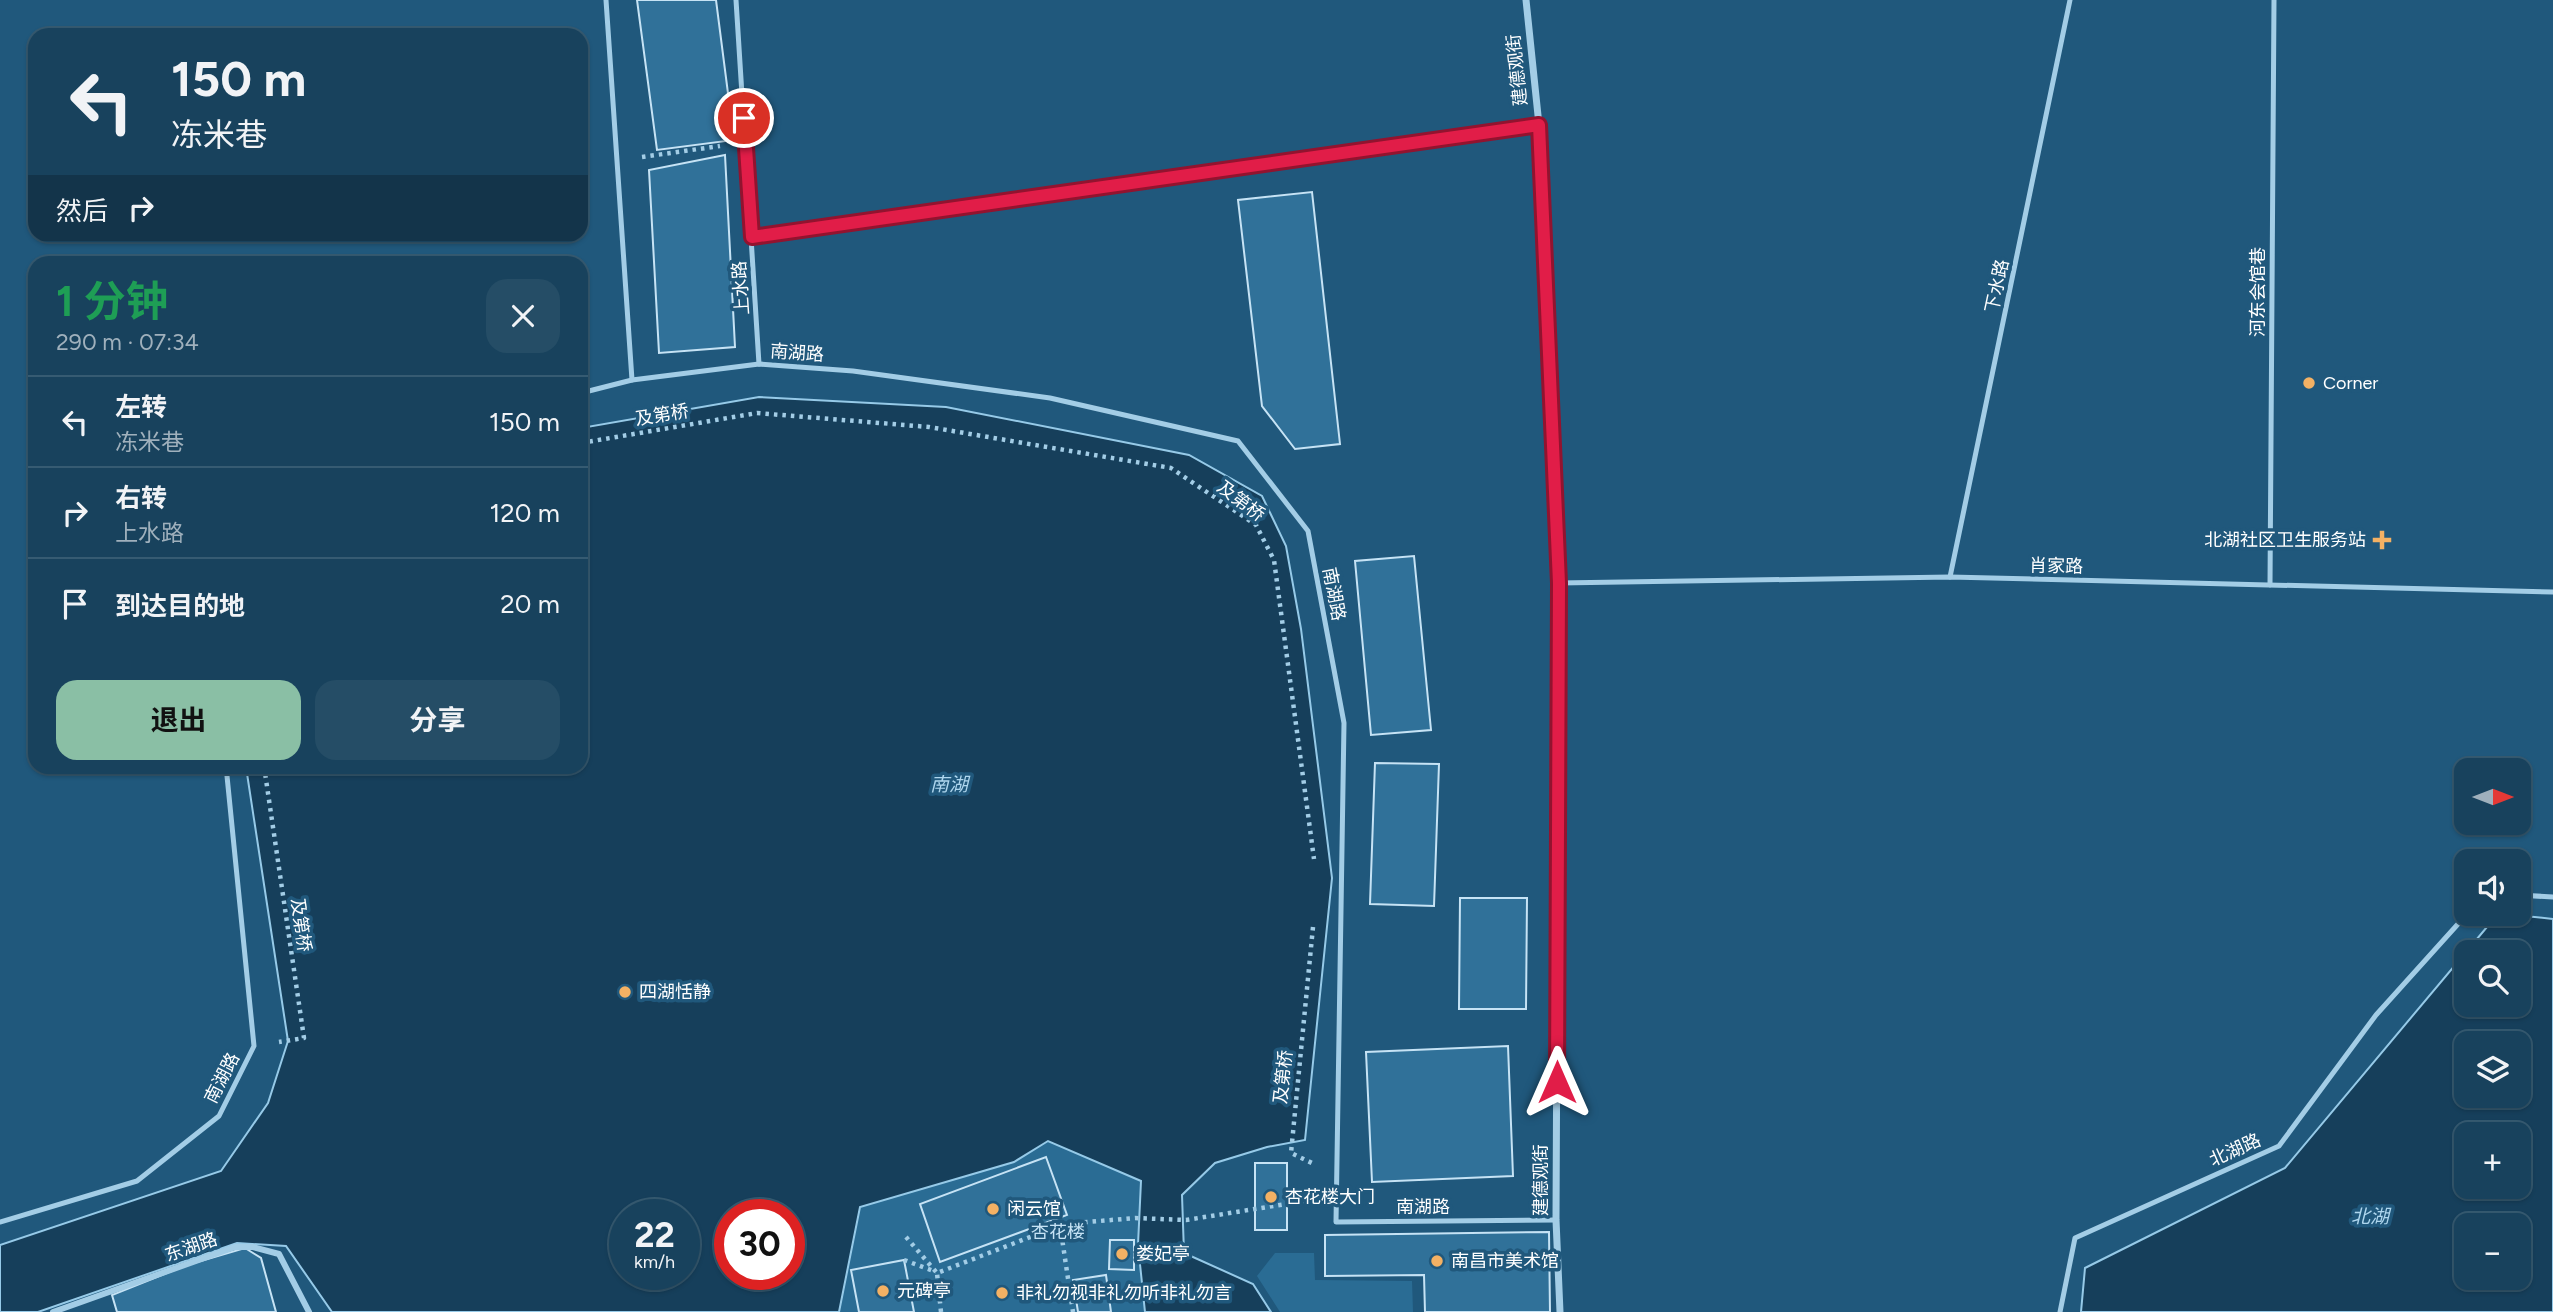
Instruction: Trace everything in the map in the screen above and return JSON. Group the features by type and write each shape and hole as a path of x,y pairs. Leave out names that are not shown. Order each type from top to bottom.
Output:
{"street":[{"name":"建德观街","path":"1526,0 1539,125 1559,583 1556,1220 1560,1312"},
{"name":"东湖路","path":"53,1312 234,1247 253,1247 279,1254 309,1312"}],"lane":[{"path":"606,0 632,380"},
{"name":"上水路","path":"736,0 760,364"},
{"name":"下水路","path":"1950,577 2070,0"},
{"name":"河东会馆巷","path":"2270,585 2274,0"},
{"path":"752,237 1539,125"},
{"name":"南湖路","path":"588,391 632,380 760,364 853,371 1050,397 1238,441 1308,531 1344,723 1336,1222 1556,1220"},
{"name":"肖家路","path":"1559,583 1950,577 2553,593"},
{"name":"南湖路","path":"0,1222 137,1181 219,1116 254,1046 227,774"},
{"path":"2531,896 2553,897"},
{"name":"北湖路","path":"2060,1312 2075,1238 2279,1146 2376,1016 2456,926"}],"path":[{"path":"617,160 745,142"},
{"name":"及第桥","path":"588,442 757,413 929,427 1171,468 1256,525 1274,560 1316,868"},
{"name":"及第桥","path":"254,1046 304,1038 265,774"},
{"name":"及第桥","path":"1313,923 1291,1153 1337,1175"},
{"path":"904,1260 937,1273 1060,1225 1135,1218 1186,1220 1306,1201 1337,1175"},
{"path":"1060,1225 1073,1312"},
{"path":"906,1237 937,1273 941,1312"}],"green space":[{"name":"杏花楼","path":"1048,1141 1141,1181 1138,1245 1145,1312 839,1312 860,1207 1014,1162"},
{"path":"1275,1253 1314,1253 1315,1280 1412,1281 1413,1312 1280,1312 1257,1276"}],"water":[{"name":"南湖","path":"759,397 946,407 1189,455 1262,496 1286,546 1301,629 1332,878 1305,1140 1267,1147 1215,1163 1182,1195 1184,1253 1253,1284 1271,1312 1145,1312 1138,1245 1141,1181 1048,1141 1014,1162 860,1207 839,1312 332,1312 286,1246 237,1243 38,1312 0,1312 0,1245 221,1171 268,1103 288,1041 247,774 588,774 588,427"},
{"name":"北湖","path":"2531,917 2553,919 2553,1312 2081,1312 2085,1268 2285,1168 2454,966 2454,1017 2531,1017 2531,940 2476,940 2488,926 2531,926"}],"building":[{"path":"637,0 716,0 734,140 657,150"},
{"path":"725,155 735,347 659,353 649,170"},
{"path":"1312,192 1340,444 1295,449 1262,406 1238,200"},
{"path":"1414,556 1431,730 1371,735 1355,561"},
{"path":"1375,763 1439,764 1434,906 1370,904"},
{"path":"1460,898 1527,898 1526,1009 1459,1009"},
{"path":"1508,1046 1513,1176 1372,1182 1366,1052"},
{"name":"闲云馆","path":"1046,1157 1067,1215 940,1262 920,1204"},
{"name":"杏花楼大门","path":"1255,1163 1287,1163 1287,1230 1255,1230"},
{"name":"南昌市美术馆","path":"1549,1232 1550,1312 1425,1312 1424,1275 1325,1276 1325,1235"},
{"name":"娄妃亭","path":"1110,1240 1134,1240 1134,1270 1109,1269"},
{"path":"245,1248 261,1258 276,1312 117,1312 112,1295 187,1265"},
{"name":"元碑亭","path":"904,1260 914,1312 859,1312 851,1270"},
{"name":"杏花楼","path":"1106,1275 1111,1312 1078,1312 1073,1280"}],"place":[{"name":"Corner","path":"2309,383"},
{"name":"北湖社区卫生服务站","path":"2382,540"},
{"name":"四湖恬静","path":"625,992"},
{"name":"杏花楼大门","path":"1271,1197"},
{"name":"闲云馆","path":"993,1209"},
{"name":"娄妃亭","path":"1122,1254"},
{"name":"南昌市美术馆","path":"1437,1261"},
{"name":"元碑亭","path":"883,1291"},
{"name":"非礼勿视非礼勿听非礼勿言","path":"1002,1293"}],"route":[{"path":"744,118 752,237 1539,125 1559,583 1557,1082"}]}
